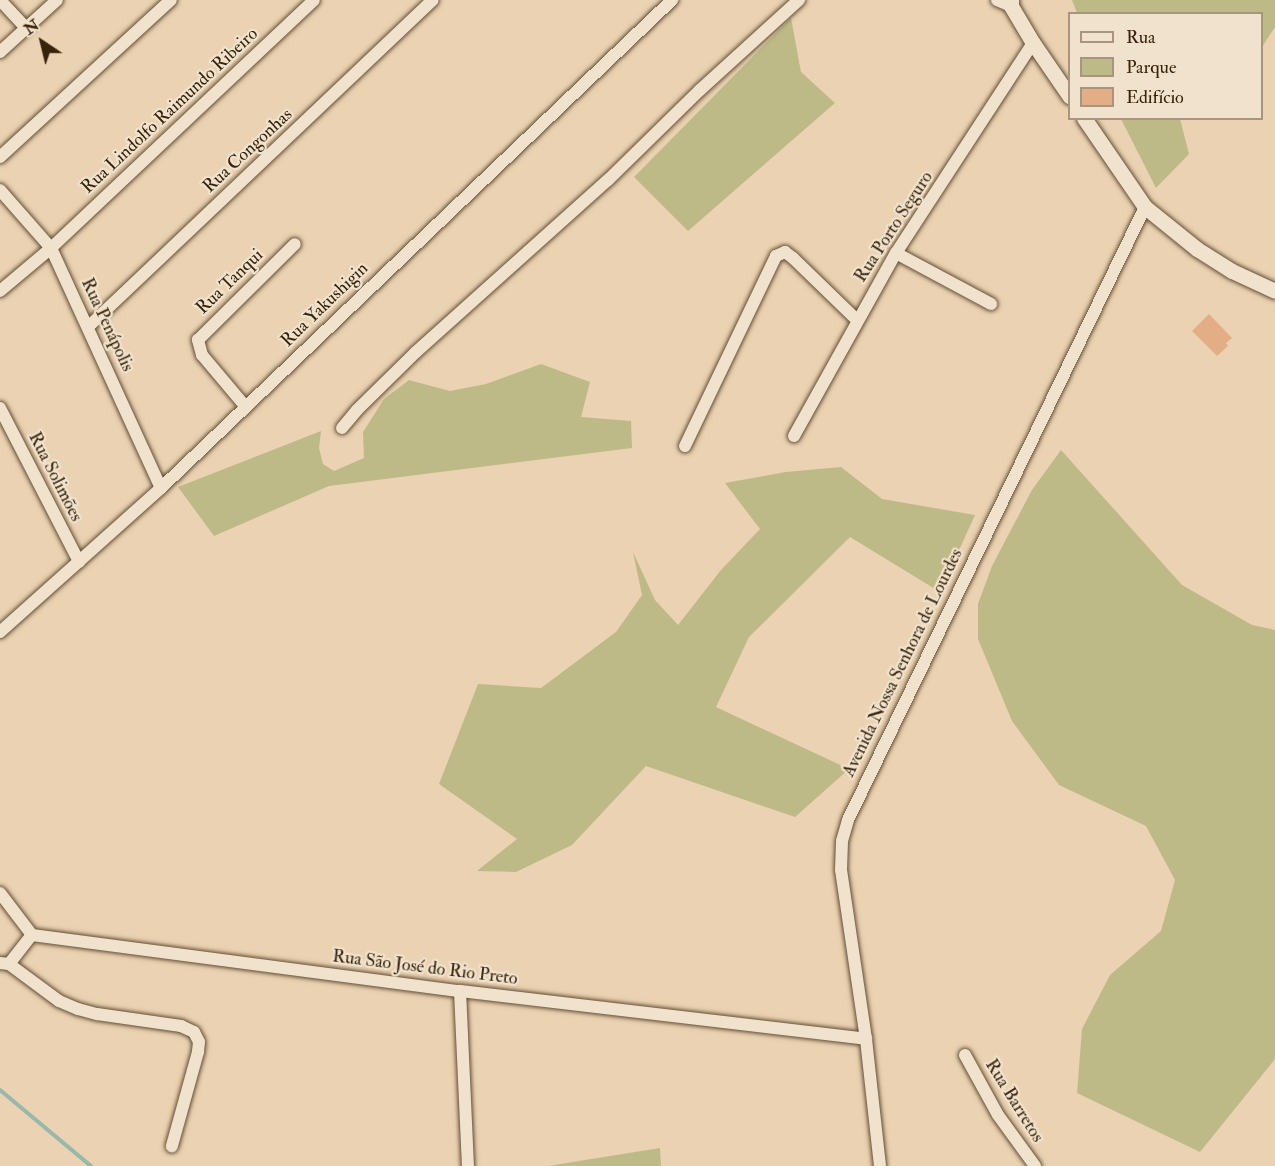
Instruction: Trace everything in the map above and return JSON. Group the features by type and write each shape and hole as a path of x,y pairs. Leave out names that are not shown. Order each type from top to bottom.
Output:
{"street":[{"path":"0,0 26,28"},
{"path":"0,52 57,0"},
{"path":"0,157 171,0"},
{"name":"Rua Lindolfo Raimundo Ribeiro","path":"0,291 51,248 314,0"},
{"name":"Rua Congonhas","path":"88,327 432,0"},
{"name":"Rua Yakushigin","path":"0,632 161,488 672,0"},
{"path":"342,428 357,410 416,352 608,180 700,90 799,0"},
{"path":"1006,2 1068,94"},
{"name":"Rua Porto Seguro","path":"794,436 896,253 1033,43"},
{"path":"1085,120 1144,207 1197,249 1232,271 1275,291"},
{"name":"Rua Penápolis","path":"0,190 51,248 161,488"},
{"name":"Avenida Nossa Senhora de Lourdes","path":"880,1166 866,1039 841,870 842,841 848,820 1144,207"},
{"name":"Rua Tanqui","path":"245,406 202,355 198,340 296,244"},
{"path":"685,446 773,261 781,253 785,252 793,258 857,320"},
{"path":"896,253 991,304"},
{"name":"Rua Solimões","path":"0,408 79,562"},
{"path":"0,893 32,935 5,963 59,1001 78,1009 97,1014 180,1026 194,1032 199,1042 172,1146"},
{"name":"Rua São José do Rio Preto","path":"32,935 460,991 866,1039"},
{"path":"460,991 468,1166"},
{"name":"Rua Barretos","path":"964,1055 998,1115 1035,1166"}],"green space":[{"path":"1072,0 1275,0 1275,27 1263,45 1263,12 1077,12"},
{"path":"791,18 801,72 835,103 688,231 634,177"},
{"path":"1122,120 1180,120 1189,154 1156,188"},
{"path":"541,364 590,382 581,417 631,421 632,448 329,486 214,536 178,487 321,431 319,448 323,464 334,471 364,458 363,432 384,399 409,380 450,391 486,384"},
{"path":"1061,450 1182,585 1252,625 1275,630 1275,1059 1200,1152 1077,1093 1082,1029 1110,975 1161,931 1175,880 1146,826 1059,785 1012,721 978,639 978,604 992,566 1032,490"},
{"path":"841,467 882,499 975,515 940,592 850,537 749,637 716,707 849,769 795,817 646,766 572,845 516,872 477,871 517,839 439,784 478,684 541,688 616,632 642,595 633,552 655,600 678,625 721,570 760,529 725,483 786,472"},
{"path":"660,1148 661,1166 548,1166"}],"building":[{"path":"1209,314 1232,338 1226,343 1228,346 1217,356 1192,331"}],"waterway":[{"path":"0,1090 91,1166"}]}
